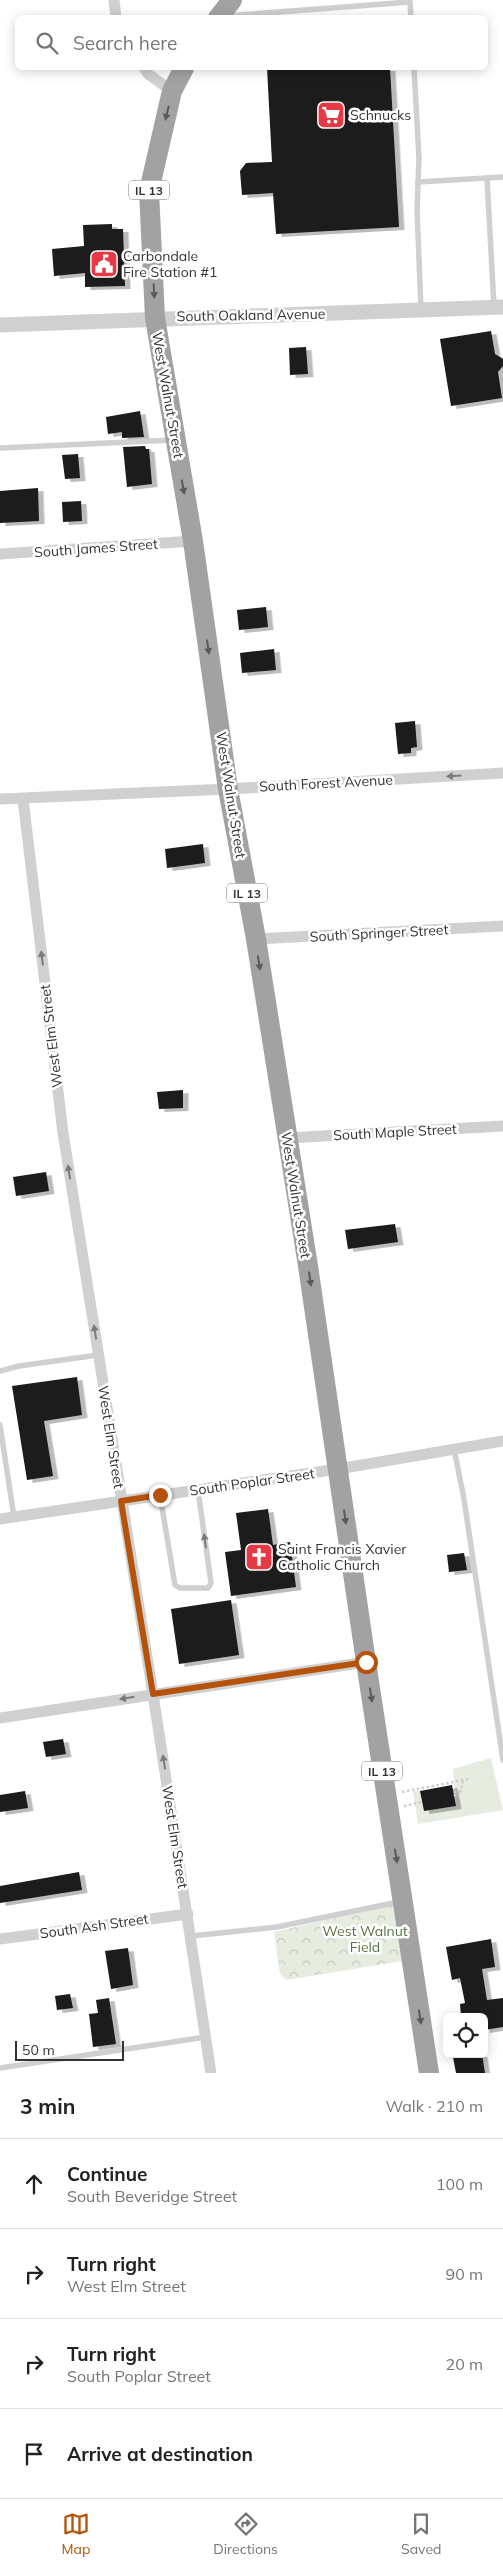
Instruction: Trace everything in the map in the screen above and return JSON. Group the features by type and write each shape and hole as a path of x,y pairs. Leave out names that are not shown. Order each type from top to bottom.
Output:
{"highway":[{"path":"221,15 232,0"},
{"name":"IL 13","path":"155,318 149,191 172,91 183,70"},
{"name":"West Walnut Street","path":"155,318 193,541 228,789 256,939 308,1266 429,2073"}],"street":[{"path":"114,0 116,15"},
{"path":"145,70 172,91"},
{"name":"South Oakland Avenue","path":"0,325 155,318 498,308"},
{"name":"South James Street","path":"0,554 193,541"},
{"name":"South Forest Avenue","path":"0,800 503,773"},
{"name":"West Elm Street","path":"23,799 63,1133 188,1914 211,2073"},
{"name":"South Springer Street","path":"256,939 503,926"},
{"name":"South Maple Street","path":"287,1138 503,1126"},
{"name":"South Poplar Street","path":"0,1519 338,1469 503,1441"},
{"path":"0,1718 366,1662"},
{"name":"South Ash Street","path":"0,1939 188,1914"}],"lane":[{"path":"243,15 410,1 411,15"},
{"path":"414,70 419,158 416,210 421,311"},
{"path":"418,182 503,177"},
{"path":"487,178 498,308"},
{"path":"0,448 176,440"},
{"path":"0,1371 19,1366 98,1355"},
{"path":"0,1425 14,1517"},
{"path":"454,1449 464,1499 503,1760"},
{"path":"160,1495 175,1585 180,1588 208,1588 211,1583 198,1490"},
{"path":"191,1936 277,1927 403,1901"},
{"path":"0,2068 206,2037"}],"path":[{"path":"386,1795 468,1779"},
{"path":"454,1794 461,1791 463,1780"}],"green space":[{"path":"491,1758 503,1810 418,1824 413,1791 420,1791 424,1811 456,1806 453,1769"},
{"name":"West Walnut Field","path":"394,1904 402,1961 286,1980 280,1974 274,1932"}],"building":[{"name":"Schnucks","path":"267,70 390,70 399,227 276,234 273,193 242,195 240,171 246,163 272,162"},
{"path":"112,224 112,229 123,229 125,286 85,287 85,273 54,276 52,249 84,246 83,225"},
{"path":"491,331 495,354 503,359 503,366 498,372 502,398 451,406 440,339"},
{"path":"306,347 308,374 290,375 289,348"},
{"path":"140,411 144,437 122,438 122,432 108,434 106,417"},
{"path":"145,446 146,449 149,449 152,484 127,487 123,447"},
{"path":"78,454 80,478 65,479 62,455"},
{"path":"38,488 39,521 0,523 0,491"},
{"path":"81,501 82,521 63,522 62,502"},
{"path":"266,607 268,627 239,630 237,610"},
{"path":"274,649 276,670 242,673 240,653"},
{"path":"415,721 417,747 411,748 411,753 398,754 395,723"},
{"path":"203,844 205,863 167,868 165,849"},
{"path":"183,1090 183,1108 159,1109 157,1092"},
{"path":"46,1172 49,1191 16,1196 13,1177"},
{"path":"395,1224 398,1242 348,1249 345,1230"},
{"path":"77,1377 82,1415 44,1421 53,1476 27,1480 12,1386"},
{"name":"Saint Francis Xavier Catholic Church","path":"268,1509 273,1545 290,1542 296,1587 231,1596 225,1552 241,1550 236,1513"},
{"path":"464,1553 467,1570 449,1572 447,1555"},
{"path":"231,1600 239,1655 179,1664 171,1609"},
{"path":"63,1739 66,1754 46,1757 43,1742"},
{"path":"452,1785 456,1806 424,1811 420,1791"},
{"path":"25,1791 28,1808 0,1812 0,1795"},
{"path":"79,1872 82,1890 0,1903 0,1886"},
{"path":"491,1939 495,1967 482,1969 487,2000 503,1998 503,2027 488,2029 488,2013 461,2013 460,2004 465,2003 460,1978 452,1980 446,1947"},
{"path":"128,1948 133,1985 111,1989 105,1951"},
{"path":"70,1994 73,2008 57,2010 55,1996"},
{"path":"109,1998 116,2044 93,2047 89,2014 98,2013 96,2000"},
{"path":"453,2058 483,2058 485,2073 456,2073"}],"place":[{"name":"Schnucks","path":"331,115"},
{"name":"Carbondale Fire Station #1","path":"104,264"},
{"name":"Saint Francis Xavier Catholic Church","path":"259,1557"}],"route":[{"path":"160,1495 121,1501 153,1694 366,1662"}]}
